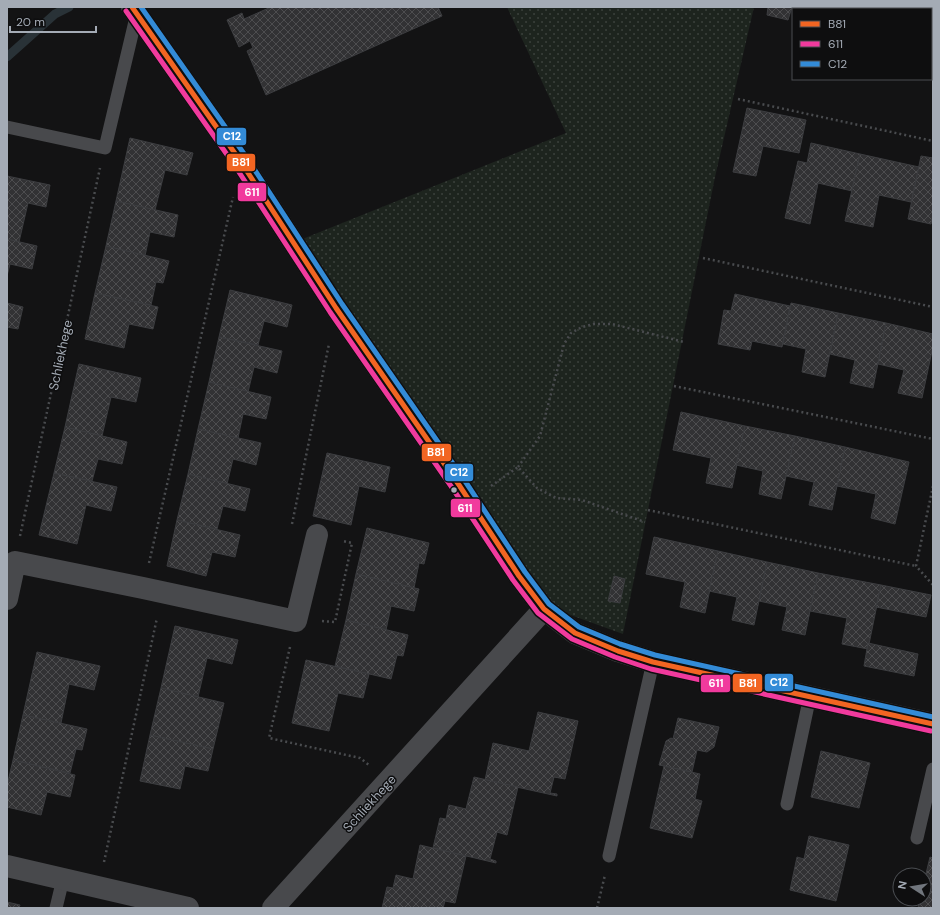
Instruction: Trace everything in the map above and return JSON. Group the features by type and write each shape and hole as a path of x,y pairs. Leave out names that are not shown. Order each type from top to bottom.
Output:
{"street":[{"path":"134,10 241,162 336,308 455,479 519,576 544,609 575,633 618,651 653,662 932,721"},
{"path":"7,599 15,562 296,621 317,535"},
{"name":"Schliekhege","path":"273,908 544,609"},
{"path":"7,866 188,908"}],"lane":[{"path":"7,127 105,148 134,10"},
{"path":"609,856 653,662"},
{"path":"787,804 810,696"},
{"path":"917,838 933,769"},
{"path":"56,908 62,879"}],"path":[{"path":"738,99 933,141"},
{"name":"Schliekhege","path":"15,562 105,148"},
{"path":"99,888 153,590 234,191"},
{"path":"703,258 933,307"},
{"path":"485,490 518,467 540,436 564,344 570,334 582,326 612,324 684,342"},
{"path":"674,386 933,439"},
{"path":"518,467 537,488 556,498 582,500 645,522"},
{"path":"916,566 933,486"},
{"path":"648,510 916,566 933,585"},
{"path":"597,908 609,856"}],"shaded area":[{"path":"507,7 754,7 715,177 623,634 554,609 300,240 566,133"}],"building":[{"path":"271,7 438,7 442,16 266,95 247,51 253,48 250,41 239,47 227,20 242,13 244,19"},
{"path":"768,7 792,7 788,20 767,15"},
{"path":"831,7 893,7 892,8"},
{"path":"933,7 933,58 932,8 892,8"},
{"path":"747,108 806,120 799,153 763,146 756,176 733,172"},
{"path":"130,138 193,153 187,175 165,170 155,210 116,201"},
{"path":"811,143 860,154 852,191 818,183 810,224 785,218 798,161 807,163"},
{"path":"860,154 919,167 911,202 879,195 873,227 845,221"},
{"path":"921,156 933,158 933,213 931,224 908,219"},
{"path":"7,176 50,185 46,207 28,203 19,242 7,239"},
{"path":"116,201 178,215 174,237 150,232 145,256 106,246"},
{"path":"7,239 37,246 32,269 10,264 7,276"},
{"path":"106,246 169,261 163,283 156,282 151,305 95,293"},
{"path":"230,290 292,305 287,327 264,321 258,345 219,337"},
{"path":"95,293 158,307 153,329 129,324 124,348 85,339"},
{"path":"735,294 790,306 782,347 752,341 750,350 718,344 724,310 731,311"},
{"path":"7,303 23,307 18,329 7,327"},
{"path":"791,303 838,313 825,377 802,372 806,349 783,344"},
{"path":"838,313 886,323 873,388 850,383 855,360 830,354"},
{"path":"886,323 933,334 933,346 922,398 898,393 904,370 878,364"},
{"path":"219,337 282,351 277,373 254,367 248,392 209,382"},
{"path":"79,364 141,378 136,402 111,397 102,436 65,427"},
{"path":"209,382 271,397 266,419 243,414 238,438 198,429"},
{"path":"681,412 745,426 732,488 706,483 711,458 673,450"},
{"path":"745,426 795,436 781,499 759,494 763,471 736,465"},
{"path":"65,427 127,442 122,464 98,459 92,481 54,473"},
{"path":"198,429 261,443 256,465 233,459 227,484 188,474"},
{"path":"795,436 845,447 832,510 809,505 814,482 786,476"},
{"path":"845,447 909,462 895,524 871,518 876,494 837,486"},
{"path":"327,453 390,467 385,492 359,486 351,525 313,516"},
{"path":"54,473 117,487 111,511 86,505 77,544 39,535"},
{"path":"188,474 250,489 245,511 223,506 217,529 177,520"},
{"path":"177,520 240,535 235,557 212,552 206,576 167,566"},
{"path":"367,528 429,543 424,564 419,563 414,588 356,574"},
{"path":"654,537 718,551 705,613 680,607 685,582 646,574"},
{"path":"718,551 767,562 754,625 732,620 737,597 709,591"},
{"path":"767,562 818,573 805,635 782,630 787,607 759,601"},
{"path":"818,573 881,585 868,649 842,644 847,618 810,611"},
{"path":"356,574 419,589 414,611 391,606 386,630 346,620"},
{"path":"614,576 625,579 620,603 608,601"},
{"path":"881,585 931,595 926,617 876,607"},
{"path":"346,620 408,635 403,656 397,655 391,679 335,666"},
{"path":"175,626 238,640 232,664 207,658 198,697 161,688"},
{"path":"868,643 918,654 914,676 864,666"},
{"path":"37,652 100,666 94,690 69,684 61,723 23,715"},
{"path":"306,660 369,674 363,698 338,693 329,731 292,723"},
{"path":"161,688 224,703 213,749 150,735"},
{"path":"538,712 578,721 565,779 554,777 550,793 557,794 557,796 485,780 493,743 529,751"},
{"path":"23,715 87,729 82,750 76,749 70,773 13,760"},
{"path":"678,718 719,727 714,747 707,752 697,750 692,772 659,765 666,741 671,738 673,739"},
{"path":"150,735 213,749 208,771 185,766 180,789 140,781"},
{"path":"821,751 870,763 859,808 811,797"},
{"path":"13,760 75,775 70,797 47,792 41,815 7,807 7,786"},
{"path":"664,766 700,774 695,799 702,801 692,838 650,828"},
{"path":"474,777 518,787 507,835 497,832 490,859 496,861 496,863 433,848 440,818 446,819 449,805 466,809"},
{"path":"809,836 849,845 836,901 790,890 797,857 804,859"},
{"path":"420,845 466,856 455,903 445,901 443,908 382,908 387,887 393,888 396,875 413,879"},
{"path":"930,857 933,858 933,908 918,908 932,907 932,867 928,867"},
{"path":"7,902 20,905 19,908 7,908"}],"waterway":[{"path":"7,57 55,14 69,7"}],"transit line":[{"name":"B81","path":"132,7 241,162 336,308 459,485 519,576 544,609 575,633 618,651 653,662 933,724"},
{"name":"C12","path":"141,7 247,158 342,304 465,481 525,572 549,604 579,627 620,644 655,655 933,717"},
{"name":"611","path":"126,11 235,166 330,312 453,489 513,580 538,613 572,639 615,657 651,669 931,731"}]}
